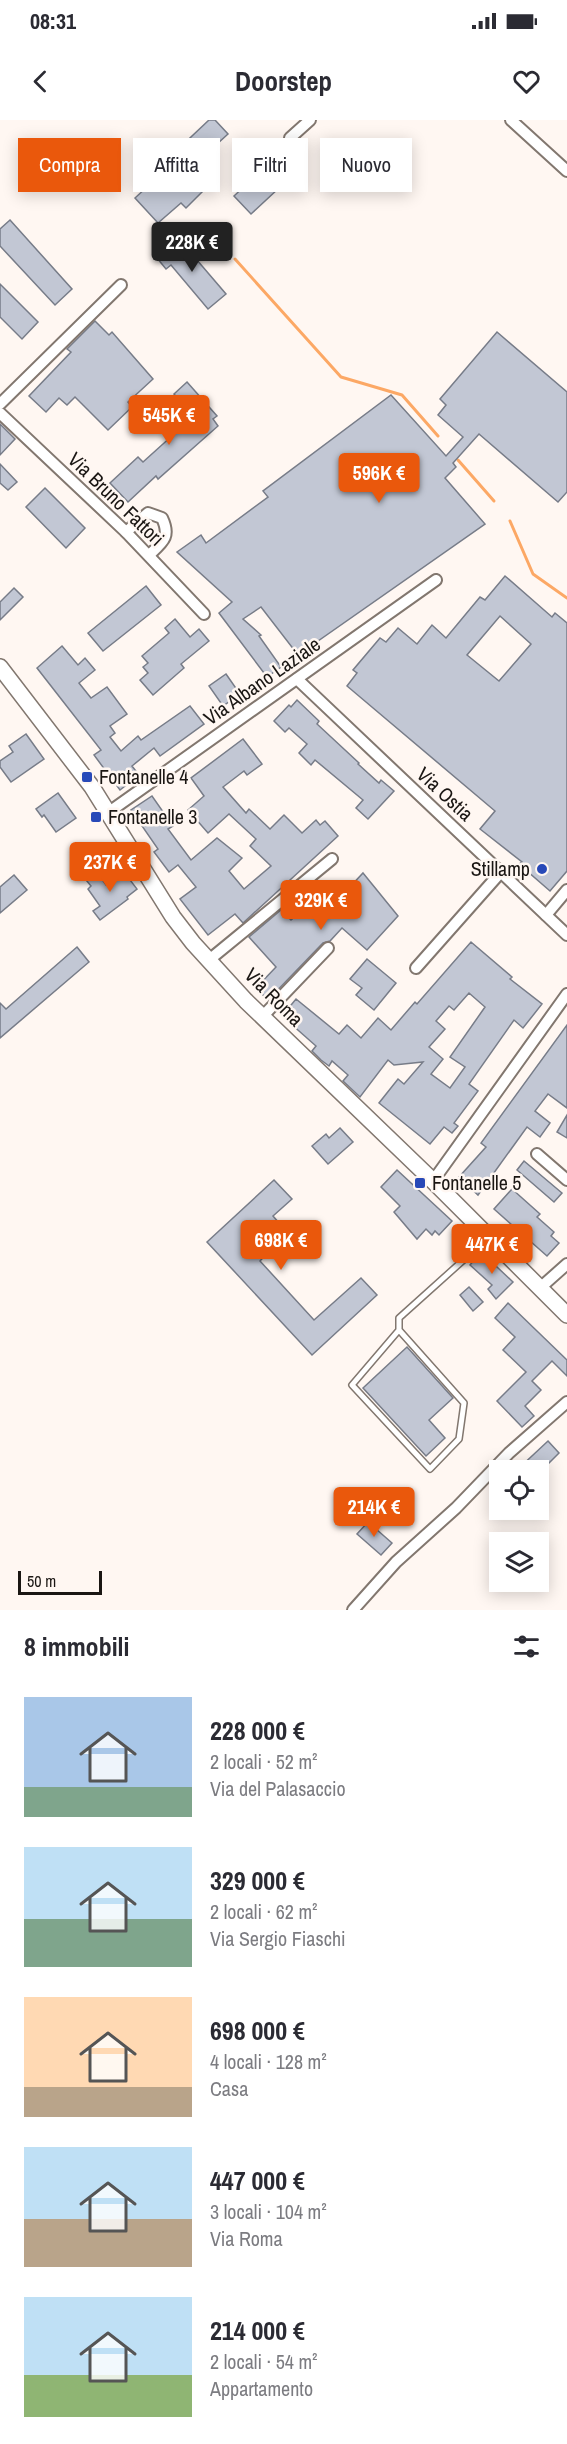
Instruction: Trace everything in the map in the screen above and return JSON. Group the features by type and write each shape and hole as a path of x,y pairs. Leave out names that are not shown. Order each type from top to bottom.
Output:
{"main road":[{"name":"Via Roma","path":"0,667 109,812 173,917 209,960 262,1017 433,1181 567,1315"}],"street":[{"path":"290,138 310,120"},
{"path":"511,120 567,171"},
{"path":"2,398 121,285"},
{"name":"Via Bruno Fattori","path":"0,413 126,532 204,614"},
{"path":"126,532 148,513 162,518 167,528 165,540 149,555"},
{"name":"Via Albano Laziale","path":"109,812 436,580"},
{"name":"Via Ostia","path":"297,679 567,936"},
{"path":"209,960 332,859"},
{"path":"416,968 501,872"},
{"path":"546,915 567,890"},
{"path":"262,1017 328,948"},
{"path":"433,1181 567,994"},
{"path":"537,1154 567,1180"},
{"path":"540,1288 567,1264"},
{"path":"353,1610 396,1562 567,1402"}],"lane":[{"path":"399,1330 464,1403 459,1439 430,1469 352,1385 399,1330 399,1318 489,1237"}],"building":[{"path":"209,120 215,120 228,134 220,141 220,138 190,138"},
{"path":"142,192 202,192 186,208 181,203 158,223 135,198"},
{"path":"238,192 275,192 251,214 234,196"},
{"path":"10,220 72,289 55,305 0,246 0,229"},
{"path":"179,239 226,294 208,309 171,265 166,269 157,258"},
{"path":"0,284 38,322 22,339 0,317"},
{"path":"95,321 109,335 112,332 153,379 128,402 132,407 108,430 75,397 67,405 59,398 46,412 29,396 71,352 67,349"},
{"path":"497,332 567,392 567,492 558,502 479,434 453,463 456,467 445,478 485,524 298,655 261,607 243,619 261,635 259,636 281,667 267,677 219,613 232,602 177,552 201,535 206,543 268,497 263,491 391,395 446,456 463,437 438,415 446,405 440,399"},
{"path":"187,382 217,416 213,419 218,426 128,502 110,483 138,457 143,462 194,416 174,394"},
{"path":"0,424 15,439 0,455"},
{"path":"0,464 17,482 8,490 0,483"},
{"path":"45,488 85,528 66,548 26,507"},
{"path":"505,576 552,617 555,613 567,623 567,871 550,891 519,864 522,862 480,829 495,811 347,686 357,673 353,670 380,638 386,642 398,628 417,644 432,625 446,638 480,597 485,600","holes":["500,616 531,644 499,681 467,655"]},
{"path":"146,586 161,605 103,651 88,633"},
{"path":"14,588 23,597 0,620 0,602"},
{"path":"175,619 190,637 199,629 209,641 181,664 184,668 153,695 140,680 148,673 143,667 148,663 142,656 169,633 165,628"},
{"path":"62,646 78,665 85,658 95,670 79,683 91,698 107,687 127,714 110,726 115,733 110,737 121,751 138,736 141,740 190,706 204,724 160,756 154,748 132,766 139,775 120,790 94,755 101,750 37,668"},
{"path":"226,674 240,694 223,706 209,686"},
{"path":"297,700 319,721 317,724 358,764 379,783 381,780 394,791 368,819 356,808 363,800 315,760 311,765 299,753 307,744 289,728 285,732 274,721"},
{"path":"26,734 44,759 11,782 0,767 0,761 13,752 9,746"},
{"path":"243,739 262,764 247,775 244,771 223,787 246,813 249,809 270,829 284,815 302,833 316,820 320,825 325,821 338,836 243,923 235,914 208,935 180,899 196,887 178,865 169,872 154,852 158,849 131,810 152,796 173,826 168,829 191,860 217,838 242,858 229,871 244,889 271,866 250,846 256,839 229,814 208,833 188,810 204,796 191,778"},
{"path":"58,793 76,818 56,832 44,815 42,817 36,809"},
{"path":"97,872 106,885 124,872 137,889 127,897 128,899 100,920 93,911 100,906 88,889 91,886 86,880"},
{"path":"363,873 398,916 367,950 342,928 330,941 323,943 268,1000 256,988 276,967 249,937 281,910 291,920 306,907 319,920"},
{"path":"14,875 27,890 0,913 0,887"},
{"path":"471,942 512,977 510,979 542,1004 523,1028 514,1020 469,1084 478,1091 454,1123 458,1126 452,1133 444,1127 430,1144 379,1103 398,1079 404,1084 423,1062 394,1065 388,1060 360,1097 343,1081 348,1075 332,1061 329,1066 321,1060 312,1051 316,1046 282,1016 296,999 339,1034 347,1025 361,1038 378,1018 391,1030 415,1002 417,1004","holes":["469,993 485,1007 450,1057 465,1067 450,1088 431,1074 443,1059 429,1047 445,1029 436,1021 449,1006 454,1010"]},
{"path":"77,947 89,962 0,1038 0,1003 6,1009"},
{"path":"367,959 396,983 374,1010 356,995 362,988 350,979"},
{"path":"567,1025 567,1108 548,1094 535,1111 550,1123 540,1137 527,1127 478,1195 459,1177 486,1147 481,1143"},
{"path":"567,1115 567,1138 557,1132"},
{"path":"340,1128 353,1142 328,1164 312,1146 326,1134 329,1138"},
{"path":"524,1161 562,1193 554,1202 517,1170"},
{"path":"397,1170 452,1221 439,1235 435,1231 432,1235 426,1229 417,1239 394,1212 400,1206 381,1187"},
{"path":"274,1180 292,1199 273,1216 287,1232 260,1261 314,1320 361,1278 377,1295 312,1355 207,1242"},
{"path":"512,1189 540,1214 537,1217 554,1232 551,1236 559,1243 547,1256 494,1209"},
{"path":"481,1252 513,1282 496,1299 488,1289 492,1285 470,1265"},
{"path":"469,1287 483,1302 473,1311 460,1295"},
{"path":"508,1303 567,1360 567,1376 552,1361 532,1381 541,1390 525,1406 534,1416 522,1427 497,1401 526,1372 503,1350 515,1337 495,1318"},
{"path":"407,1347 453,1398 429,1420 445,1438 426,1456 363,1388"},
{"path":"548,1441 559,1453 549,1463 549,1460 528,1460"},
{"path":"368,1522 392,1543 381,1555 357,1534"}],"waterway":[{"path":"235,259 341,377 402,395 438,436"},
{"path":"458,460 494,501"},
{"path":"510,521 533,574 567,598"}],"place":[{"name":"Fontanelle 4","path":"87,777"},
{"name":"Fontanelle 3","path":"96,817"},
{"name":"Stillamp","path":"542,869"},
{"name":"Fontanelle 5","path":"420,1183"}]}
